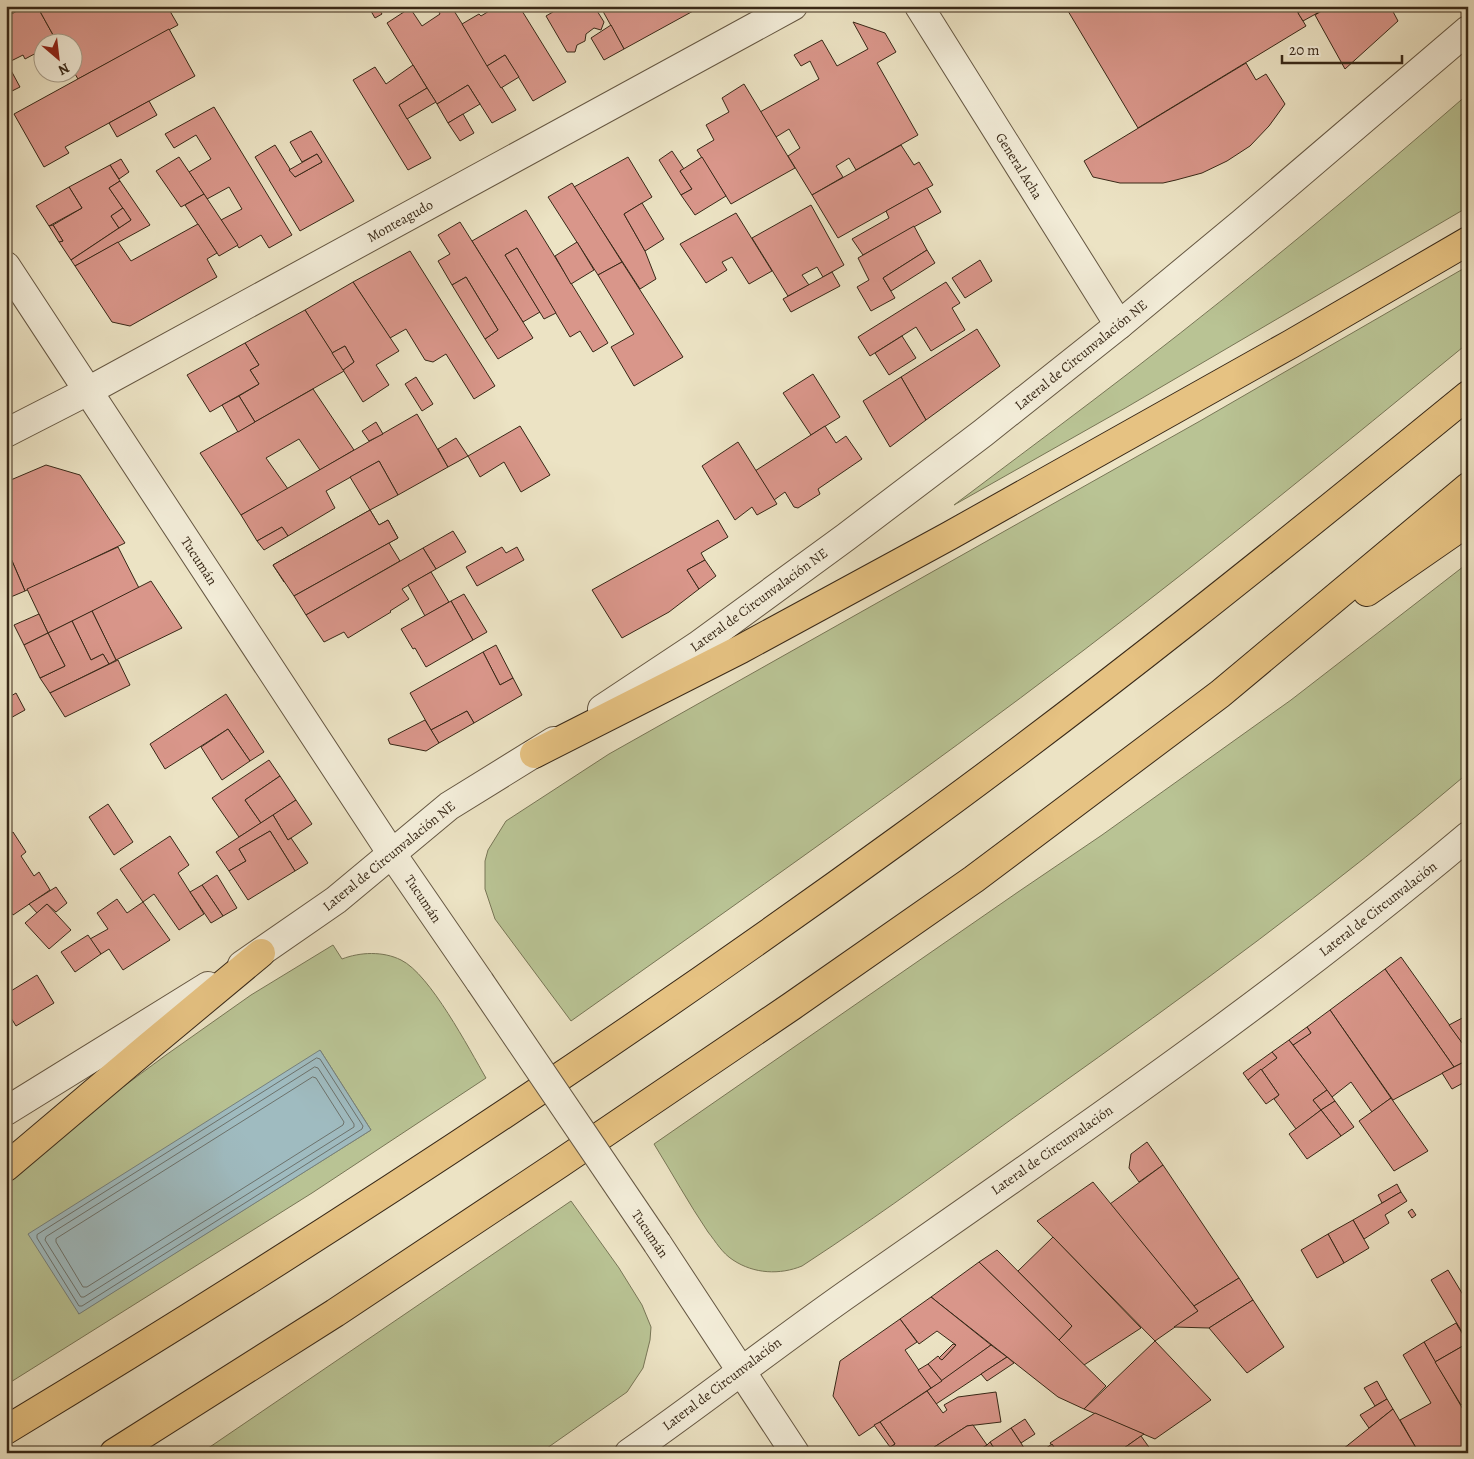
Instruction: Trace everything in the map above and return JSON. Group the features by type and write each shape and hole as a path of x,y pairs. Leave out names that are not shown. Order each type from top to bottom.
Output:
{"highway":[{"path":"534,754 741,649 940,541 1290,344 1468,241"},
{"path":"6,1430 303,1246 524,1101 787,920 997,768 1272,554 1468,395"},
{"path":"1220,694 1468,487"},
{"path":"114,1453 336,1313 824,984 974,879 1220,694 1468,522"},
{"path":"6,1167 261,953"},
{"path":"146,1453 336,1313"}],"street":[{"name":"Monteagudo","path":"6,433 88,391 793,6"},
{"name":"General Acha","path":"919,6 1119,325"},
{"name":"Lateral de Circunvalación NE","path":"6,1111 261,953 336,900 448,806 534,754 697,646 846,537 983,433 1119,325 1242,223 1468,30"},
{"name":"Tucumán","path":"6,266 392,854 656,1243 795,1453"},
{"name":"Lateral de Circunvalación","path":"629,1453 788,1336 1129,1096 1344,937 1468,836"}],"green space":[{"path":"1468,94 1468,207 1127,407 954,505 1115,384 1222,300"},
{"path":"1468,266 1468,343 1229,537 1021,698 765,884 571,1021 495,919 485,889 485,861 488,850 506,821 609,754 1200,421"},
{"path":"1468,563 1468,773 1313,899 1206,979 864,1225 802,1266 785,1271 767,1272 741,1265 722,1251 701,1221 654,1144 1102,835 1291,700"},
{"path":"333,945 342,959 356,955 372,954 394,957 412,968 424,980 448,1013 486,1078 312,1193 6,1385 6,1183 104,1101 251,995","holes":["320,1050 371,1130 78,1314"]},
{"path":"571,1201 619,1268 642,1305 651,1327 650,1340 643,1368 627,1392 540,1453 201,1453"}],"water":[{"path":"320,1050 371,1130 79,1314 28,1234"}],"building":[{"path":"26,6 37,6 51,32 32,32 32,55 25,59 23,55 7,63 20,87 6,94 6,17"},
{"path":"37,6 167,6 178,25 82,77 82,32 51,32"},
{"path":"368,6 377,6 382,14 375,18"},
{"path":"436,6 451,6 516,110 492,123 468,85 437,104 387,23 410,8 422,26 440,14"},
{"path":"493,6 519,6 566,82 533,101 505,55 487,66 462,24 479,14 481,16 494,8"},
{"path":"563,6 594,6 604,22 601,30 594,28 586,34 585,41 577,45 575,52 567,52 546,16"},
{"path":"600,6 693,6 695,10 624,49"},
{"path":"1065,6 1294,6 1306,26 1138,128"},
{"path":"1294,6 1309,6 1298,13"},
{"path":"1309,6 1330,6 1303,21 1298,13"},
{"path":"1330,6 1390,6 1398,21 1345,69 1315,15"},
{"path":"853,22 885,33 896,52 877,63 918,135 856,170 849,158 836,166 843,177 812,195 788,156 800,148 789,129 776,137 760,112 819,79 810,61 801,66 794,55 822,40 837,66 868,49"},
{"path":"611,25 624,49 604,60 591,38"},
{"path":"169,29 195,76 65,147 69,153 44,167 14,114 72,82 82,82 82,77"},
{"path":"505,55 519,77 501,88 487,66"},
{"path":"1246,63 1256,80 1266,74 1285,104 1269,126 1250,146 1227,161 1202,173 1163,183 1120,183 1093,177 1084,161"},
{"path":"413,65 427,88 399,105 431,158 408,170 353,80 375,67 386,84"},
{"path":"744,84 795,168 731,204 697,150 714,140 706,125 729,112 722,98"},
{"path":"468,85 480,104 448,123 437,104"},
{"path":"427,88 436,102 407,119 399,105"},
{"path":"149,101 157,115 117,137 109,123"},
{"path":"214,107 292,235 269,248 261,235 239,248 221,220 242,209 229,187 207,199 189,172 211,159 196,135 174,148 165,134"},
{"path":"463,114 474,133 460,141 448,123"},
{"path":"311,131 354,201 300,231 255,157 275,145 295,177 322,162 317,154 302,162 290,142"},
{"path":"901,145 914,165 919,162 933,185 838,238 812,195"},
{"path":"672,151 684,169 680,171 692,189 681,195 659,160"},
{"path":"317,154 322,162 295,177 289,170"},
{"path":"179,157 204,194 181,207 156,171"},
{"path":"628,157 652,197 624,214 645,251 656,279 640,289 574,187"},
{"path":"702,157 726,196 695,215 681,195 692,189 680,171"},
{"path":"121,159 129,172 119,179 110,165"},
{"path":"110,165 120,181 109,188 123,208 111,216 119,228 71,260 59,242 63,241 53,225 82,208 69,187"},
{"path":"120,181 150,225 75,266 71,260 131,220 109,188"},
{"path":"572,183 622,262 598,275 548,197"},
{"path":"69,187 82,208 49,226 36,206"},
{"path":"927,188 941,212 863,255 852,239 889,218 886,211"},
{"path":"204,194 238,245 219,256 185,205"},
{"path":"642,203 664,239 645,251 624,214"},
{"path":"811,205 844,265 823,277 817,267 802,275 809,285 788,296 752,238"},
{"path":"123,208 131,220 119,228 111,216"},
{"path":"526,210 608,343 593,352 580,331 570,337 517,248 505,255 540,312 523,322 472,241"},
{"path":"736,213 772,271 749,284 732,257 722,262 727,270 706,283 680,244"},
{"path":"460,222 533,338 498,359 485,339 498,330 466,277 452,285 438,261 450,254 438,235"},
{"path":"198,224 217,253 207,259 217,277 130,326 112,322 75,266 118,242 131,261"},
{"path":"53,225 63,241 59,242 49,226"},
{"path":"914,226 927,250 883,278 895,298 871,311 857,287 869,280 858,258"},
{"path":"577,242 594,270 571,284 555,256"},
{"path":"517,248 556,313 544,319 505,255"},
{"path":"927,250 935,263 891,291 883,278"},
{"path":"410,251 495,386 474,399 446,354 433,362 425,360 406,329 390,338 353,282"},
{"path":"980,260 992,281 965,298 952,278"},
{"path":"622,262 683,357 634,386 611,347 634,334 598,275"},
{"path":"832,272 840,286 791,312 783,299"},
{"path":"466,277 498,330 485,339 452,285"},
{"path":"353,282 399,351 376,365 389,385 363,402 343,370 354,362 345,346 332,353 305,310"},
{"path":"946,282 960,303 952,308 965,330 931,351 916,327 870,356 858,337"},
{"path":"305,310 344,371 255,422 239,396 259,384 250,370 259,365 245,343"},
{"path":"977,329 1000,366 926,420 901,377"},
{"path":"902,336 916,358 889,375 875,353"},
{"path":"245,343 259,365 250,370 259,384 210,412 187,375"},
{"path":"345,346 354,362 343,370 332,353"},
{"path":"813,374 840,417 811,435 783,393"},
{"path":"416,377 433,404 422,411 405,384"},
{"path":"901,377 926,420 890,447 863,401"},
{"path":"313,389 354,450 320,470 299,439 266,458 288,489 241,515 200,453"},
{"path":"239,396 255,422 238,432 222,405"},
{"path":"417,414 448,467 398,495 379,461 326,491 335,508 288,536 282,527 257,541 241,515"},
{"path":"376,422 383,434 369,441 362,431"},
{"path":"520,426 550,475 521,492 504,462 480,477 468,456"},
{"path":"825,426 836,443 846,436 862,459 818,489 820,494 798,508 794,507 785,492 774,500 755,471"},
{"path":"456,438 468,456 448,467 438,449"},
{"path":"738,442 777,504 757,515 752,507 735,520 702,466"},
{"path":"379,461 398,495 370,510 350,477"},
{"path":"46,465 80,475 125,543 25,591 6,547 6,482"},
{"path":"370,510 379,525 388,520 398,538 305,589 297,575 284,582 273,565"},
{"path":"370,510 379,525 388,520 398,538 294,596 273,565"},
{"path":"718,520 728,537 701,553 705,560 687,570 699,589 669,612 622,638 592,590"},
{"path":"282,527 288,536 264,550 257,541"},
{"path":"453,531 466,552 436,569 423,548"},
{"path":"389,543 400,561 306,615 294,596"},
{"path":"6,547 25,591 6,599"},
{"path":"118,547 139,588 48,633 27,589"},
{"path":"502,547 506,553 517,547 524,560 477,586 466,567"},
{"path":"423,548 436,569 402,589 409,599 348,638 344,632 324,642 306,615"},
{"path":"705,560 716,576 699,589 687,570"},
{"path":"431,572 449,602 425,616 408,585"},
{"path":"151,581 182,628 116,660 92,611"},
{"path":"464,594 487,632 473,640 451,601"},
{"path":"451,601 473,640 426,667 401,629"},
{"path":"92,611 116,660 109,664 103,654 91,660 72,621"},
{"path":"39,614 48,633 24,645 14,625"},
{"path":"72,621 91,660 103,654 109,664 50,693 40,678 65,666 48,633"},
{"path":"48,633 65,666 40,678 24,645"},
{"path":"496,645 513,678 500,685 483,652"},
{"path":"483,652 500,685 513,678 522,695 474,723 467,711 431,730 410,693"},
{"path":"118,660 130,685 65,717 50,693"},
{"path":"16,693 25,710 7,720 6,699"},
{"path":"226,694 264,752 250,761 228,729 165,769 150,744"},
{"path":"467,711 474,723 439,743 431,730"},
{"path":"425,720 439,743 426,751 390,744 388,739"},
{"path":"228,729 250,761 222,780 201,747"},
{"path":"269,760 280,776 245,800 261,823 239,837 212,798"},
{"path":"280,776 296,800 261,823 245,800"},
{"path":"296,800 312,824 288,840 273,815"},
{"path":"108,804 133,842 114,855 89,817"},
{"path":"273,815 288,840 291,838 308,863 295,871 270,831 239,849 246,861 229,871 216,852"},
{"path":"270,831 295,871 248,900 229,871 246,861 239,849"},
{"path":"13,832 26,852 21,856 34,876 39,872 50,890 13,915 6,905 6,836"},
{"path":"170,836 189,865 178,873 204,914 179,930 154,894 143,902 120,869"},
{"path":"217,875 237,908 223,916 202,885"},
{"path":"202,885 223,916 211,923 190,892"},
{"path":"56,887 67,903 56,912 47,904 37,913 29,904"},
{"path":"117,899 127,913 143,902 170,940 123,970 109,949 101,954 90,939 108,929 97,913"},
{"path":"47,904 71,930 49,949 25,923"},
{"path":"88,935 101,954 75,972 61,952"},
{"path":"1401,957 1468,1051 1468,1060 1454,1067 1385,969"},
{"path":"1385,969 1454,1067 1393,1100 1330,1010"},
{"path":"37,975 54,1003 16,1026 6,1010 6,994"},
{"path":"1330,1010 1391,1098 1372,1112 1351,1082 1332,1097 1293,1045 1311,1033 1307,1027"},
{"path":"1468,1015 1468,1051 1449,1025"},
{"path":"1307,1027 1311,1033 1293,1045 1289,1040"},
{"path":"1289,1040 1327,1090 1313,1100 1321,1110 1296,1129 1274,1099 1279,1095 1261,1069 1277,1058 1272,1052"},
{"path":"1272,1052 1277,1058 1248,1080 1243,1073"},
{"path":"1468,1060 1468,1092 1463,1083 1452,1089 1442,1073"},
{"path":"1261,1069 1279,1095 1266,1104 1248,1080"},
{"path":"1327,1090 1335,1101 1321,1110 1313,1100"},
{"path":"1391,1098 1428,1151 1394,1171 1359,1121"},
{"path":"1335,1101 1354,1127 1341,1136 1321,1110"},
{"path":"1321,1110 1341,1136 1307,1159 1289,1134"},
{"path":"1147,1142 1163,1165 1139,1182 1129,1168 1131,1154"},
{"path":"1163,1165 1239,1278 1194,1306 1110,1204"},
{"path":"1093,1182 1198,1311 1155,1341 1037,1221"},
{"path":"1397,1184 1401,1192 1382,1203 1378,1195"},
{"path":"1401,1192 1407,1201 1385,1215 1389,1223 1364,1239 1353,1220"},
{"path":"1412,1209 1416,1215 1412,1218 1408,1212"},
{"path":"1353,1220 1369,1248 1344,1263 1328,1234"},
{"path":"1328,1234 1344,1263 1317,1278 1301,1250"},
{"path":"1053,1237 1141,1328 1084,1365 1059,1340 1072,1326 1018,1271"},
{"path":"997,1250 1072,1326 1059,1340 979,1262"},
{"path":"979,1262 1106,1386 1084,1409 1058,1397 931,1297"},
{"path":"1448,1270 1468,1303 1468,1342 1431,1280"},
{"path":"1239,1278 1253,1300 1209,1328 1174,1327 1198,1311 1194,1306"},
{"path":"931,1297 991,1345 942,1381 928,1364 938,1356 942,1360 956,1345 937,1331 919,1344 900,1319"},
{"path":"1253,1300 1284,1347 1247,1373 1209,1328"},
{"path":"900,1319 917,1342 905,1350 931,1388 859,1436 833,1396 840,1361"},
{"path":"1456,1323 1468,1343 1435,1362 1424,1342"},
{"path":"1155,1341 1211,1400 1155,1439 1084,1409"},
{"path":"1424,1342 1468,1418 1468,1453 1419,1453 1400,1420 1431,1403 1403,1355"},
{"path":"1468,1343 1468,1401 1461,1405 1435,1362"},
{"path":"953,1344 956,1345 942,1360 939,1358"},
{"path":"991,1345 1007,1357 936,1404 927,1391"},
{"path":"1007,1357 1014,1363 987,1381 981,1374"},
{"path":"928,1364 942,1381 931,1388 918,1370"},
{"path":"1377,1381 1387,1399 1375,1406 1364,1388"},
{"path":"927,1391 943,1413 947,1410 944,1405 958,1397 996,1392 1001,1422 967,1426 925,1453 893,1453 890,1447 895,1444 880,1422"},
{"path":"1387,1399 1393,1409 1369,1428 1360,1415"},
{"path":"1393,1409 1419,1453 1388,1453 1385,1449 1380,1453 1338,1453"},
{"path":"1095,1413 1144,1434 1117,1453 1058,1453 1050,1443"},
{"path":"1025,1419 1035,1434 1021,1443 1011,1428"},
{"path":"880,1422 895,1444 890,1447 874,1425"},
{"path":"973,1425 987,1445 975,1453 925,1453 967,1426"},
{"path":"1011,1428 1027,1453 997,1453 990,1442"},
{"path":"1141,1436 1151,1450 1147,1453 1117,1453"},
{"path":"990,1442 997,1453 975,1453 987,1445"},
{"path":"1052,1444 1058,1453 1039,1453"}]}
